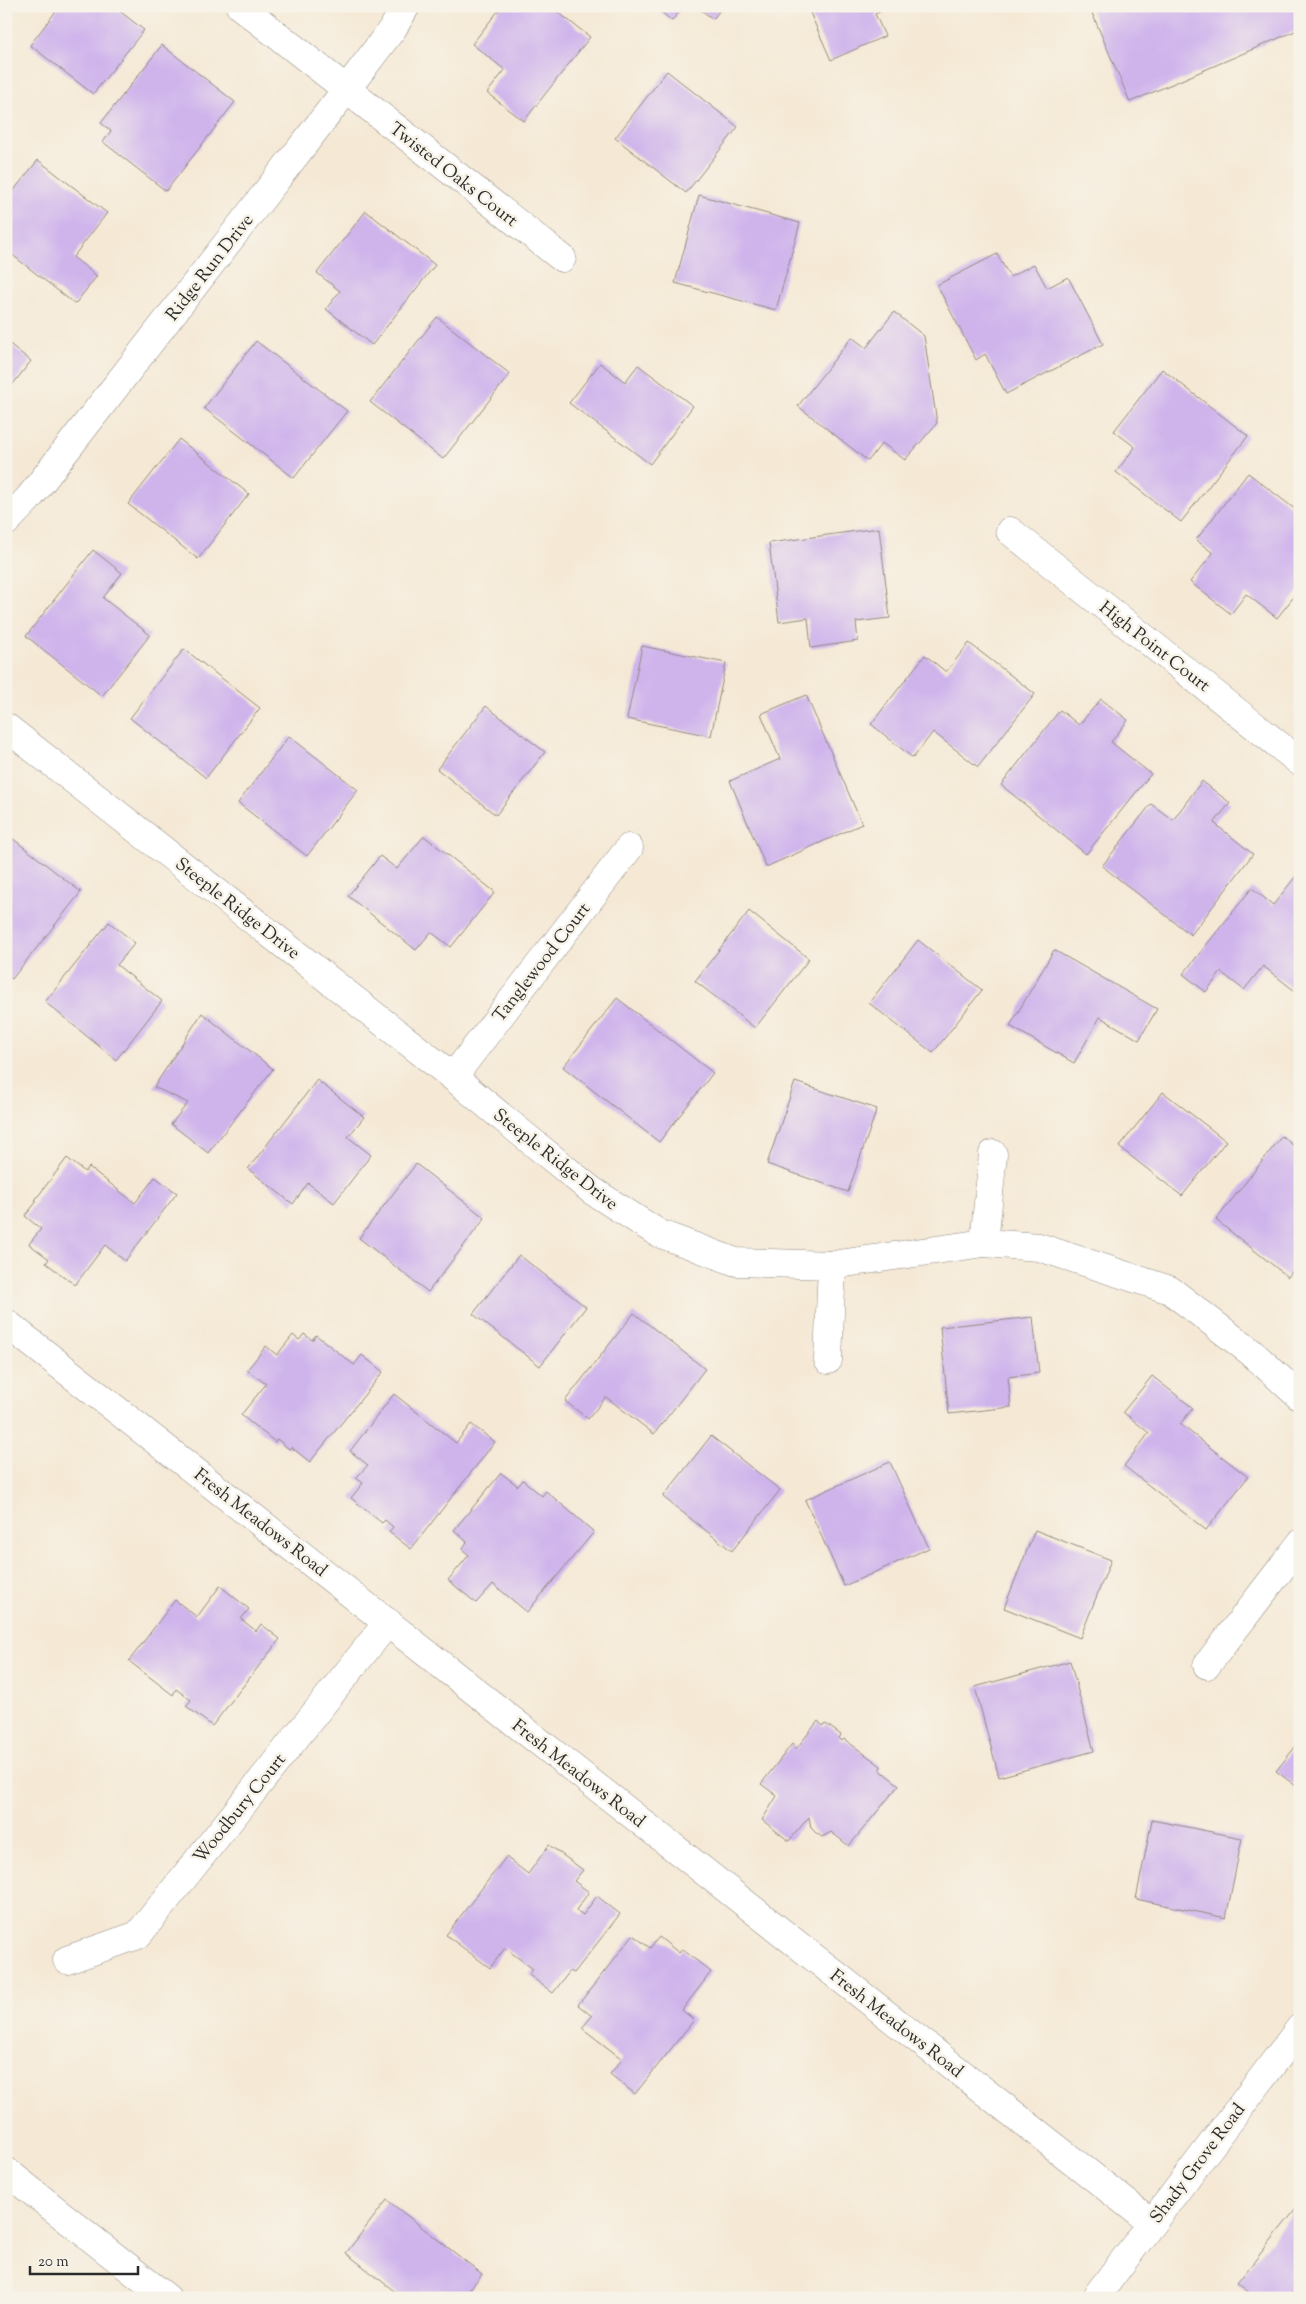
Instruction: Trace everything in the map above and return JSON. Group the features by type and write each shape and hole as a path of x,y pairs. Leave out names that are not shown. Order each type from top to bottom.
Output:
{"street":[{"name":"Twisted Oaks Court","path":"240,6 562,258"},
{"name":"Ridge Run Drive","path":"6,522 35,490 346,90 393,28 406,6"},
{"name":"High Point Court","path":"1010,531 1300,762"},
{"name":"Steeple Ridge Drive","path":"6,726 453,1077 591,1190 658,1233 736,1262 832,1264 984,1243 1039,1247 1170,1290 1252,1353 1300,1397"},
{"name":"Tanglewood Court","path":"453,1077 630,848"},
{"path":"984,1243 992,1154"},
{"path":"828,1360 832,1264"},
{"name":"Fresh Meadows Road","path":"6,1323 1152,2223"},
{"path":"1207,1665 1300,1544"},
{"name":"Woodbury Court","path":"67,1960 138,1935 388,1622"},
{"name":"Shady Grove Road","path":"1094,2298 1300,2028"},
{"path":"6,2172 167,2298"}],"building":[{"path":"60,6 113,6 144,30 93,94 30,45"},
{"path":"502,6 550,6 590,37 524,121 487,93 505,70 472,44"},
{"path":"654,6 683,6 672,21"},
{"path":"696,6 723,6 713,19"},
{"path":"807,6 892,6 875,14 885,36 831,60"},
{"path":"1089,6 1300,6 1300,29 1130,102"},
{"path":"162,45 235,102 166,191 103,142 111,131 101,123"},
{"path":"667,71 738,127 686,193 615,138"},
{"path":"38,160 107,213 73,257 97,276 75,304 6,250 6,200"},
{"path":"699,195 800,223 776,310 675,283"},
{"path":"366,211 435,265 372,345 326,309 340,291 317,273"},
{"path":"997,254 1010,277 1034,264 1047,288 1068,277 1103,344 1006,394 985,354 976,360 937,285"},
{"path":"894,312 924,336 937,423 905,460 882,443 868,461 798,406 852,337 866,348"},
{"path":"437,317 510,374 443,459 370,402"},
{"path":"6,341 31,361 6,393"},
{"path":"256,341 347,411 294,478 204,408"},
{"path":"600,363 625,382 638,365 693,406 650,464 569,403"},
{"path":"1162,369 1248,436 1181,522 1116,472 1135,447 1114,431"},
{"path":"179,439 249,494 198,559 128,504"},
{"path":"1248,473 1300,513 1300,589 1277,618 1246,594 1231,614 1190,582 1213,553 1196,540"},
{"path":"879,528 890,618 856,622 858,641 811,648 808,618 779,622 769,543"},
{"path":"93,550 122,573 103,598 150,635 102,696 26,636"},
{"path":"969,643 1035,694 978,767 933,732 913,758 871,724 925,655 946,672"},
{"path":"642,646 726,663 711,736 627,719"},
{"path":"184,649 260,708 206,778 130,718"},
{"path":"806,695 862,824 766,867 730,781 780,759 761,714"},
{"path":"1101,699 1128,720 1111,742 1151,774 1086,854 1001,785 1060,710 1079,725"},
{"path":"486,706 545,752 496,815 437,769"},
{"path":"289,736 358,790 307,856 238,803"},
{"path":"1202,781 1230,803 1214,823 1253,854 1191,935 1102,866 1151,804 1173,820"},
{"path":"424,836 495,892 451,947 431,932 416,950 348,896 380,856 397,869"},
{"path":"12,838 81,892 12,979 6,975 6,845"},
{"path":"1300,871 1300,995 1263,966 1244,990 1221,972 1206,992 1183,974 1252,888 1273,905"},
{"path":"749,911 809,959 755,1028 695,981"},
{"path":"109,922 135,943 117,965 162,1001 116,1060 45,1002"},
{"path":"918,940 982,990 933,1053 869,1003"},
{"path":"1054,950 1157,1009 1139,1040 1100,1017 1074,1063 1010,1026"},
{"path":"617,998 713,1073 659,1142 563,1067"},
{"path":"202,1013 273,1069 208,1153 171,1124 188,1103 154,1087"},
{"path":"317,1080 364,1117 348,1137 371,1155 334,1203 308,1183 293,1204 248,1169"},
{"path":"795,1082 877,1109 848,1192 767,1164"},
{"path":"1163,1092 1226,1141 1182,1196 1119,1147"},
{"path":"1282,1136 1300,1151 1300,1262 1288,1277 1216,1220"},
{"path":"67,1158 85,1172 89,1167 135,1203 155,1177 177,1193 125,1261 105,1245 75,1285 46,1263 49,1259 29,1244 41,1229 25,1216"},
{"path":"416,1164 485,1218 428,1292 359,1238"},
{"path":"519,1255 586,1307 540,1366 473,1314"},
{"path":"634,1313 705,1369 654,1434 606,1397 588,1419 565,1401"},
{"path":"1033,1317 1039,1373 1008,1377 1011,1407 949,1414 940,1327"},
{"path":"304,1334 312,1340 316,1335 354,1365 362,1355 383,1372 310,1462 277,1439 275,1442 241,1415 266,1384 247,1370 266,1346 277,1355 293,1335 299,1340"},
{"path":"1152,1376 1193,1408 1180,1424 1248,1477 1206,1530 1124,1466 1149,1433 1123,1412"},
{"path":"394,1394 456,1443 471,1424 495,1442 411,1549 389,1532 393,1527 385,1520 382,1523 351,1498 363,1483 356,1478 368,1465 350,1451"},
{"path":"711,1436 780,1490 732,1551 663,1497"},
{"path":"890,1462 929,1548 844,1586 805,1500"},
{"path":"501,1473 518,1486 523,1480 542,1496 546,1491 594,1532 527,1612 493,1584 476,1603 448,1580 469,1555 462,1549 467,1542 454,1530"},
{"path":"1035,1530 1111,1560 1080,1638 1004,1608"},
{"path":"220,1586 249,1609 241,1619 256,1631 261,1624 280,1639 212,1726 186,1706 191,1700 176,1689 173,1695 129,1661 175,1600 197,1617"},
{"path":"1070,1661 1094,1751 999,1777 975,1687"},
{"path":"818,1721 823,1726 826,1724 841,1735 839,1738 842,1741 844,1739 881,1766 880,1770 899,1785 849,1846 831,1832 822,1837 816,1833 811,1828 809,1817 789,1841 762,1820 777,1796 761,1784 792,1744 796,1749"},
{"path":"1300,1741 1300,1789 1276,1771"},
{"path":"1152,1820 1242,1838 1226,1918 1136,1899"},
{"path":"549,1845 583,1870 574,1881 589,1892 576,1910 583,1915 597,1896 620,1914 574,1973 570,1971 553,1993 529,1975 533,1969 505,1948 490,1968 446,1935 506,1857 528,1874"},
{"path":"633,1935 650,1948 659,1937 679,1953 682,1949 711,1972 682,2010 694,2020 635,2094 610,2074 622,2059 582,2028 592,2016 578,2005"},
{"path":"387,2200 482,2274 463,2298 403,2298 346,2253"},
{"path":"1300,2204 1300,2298 1256,2298 1237,2283"}]}
